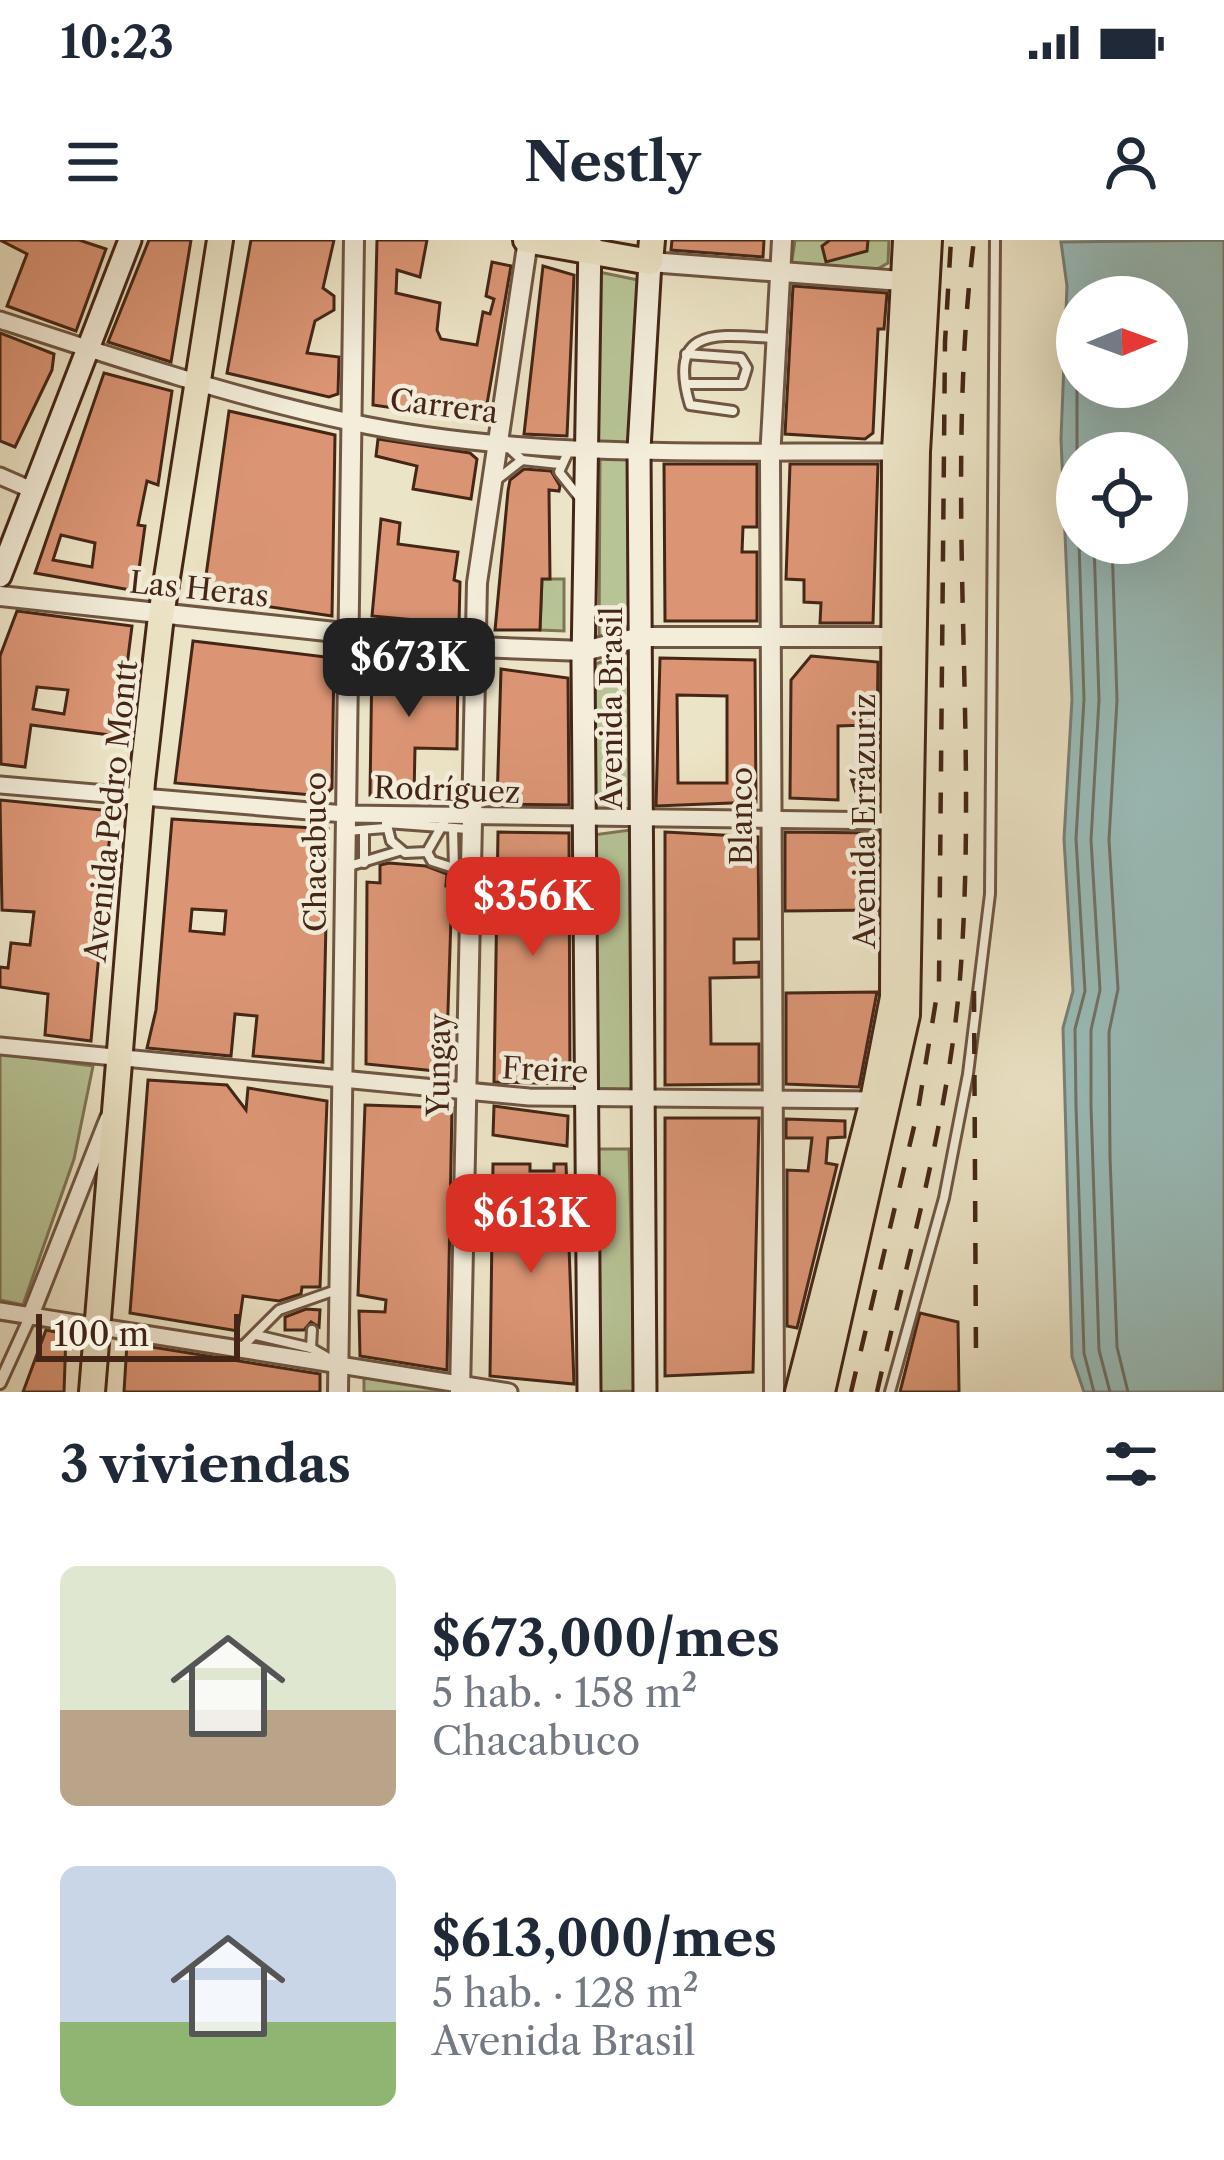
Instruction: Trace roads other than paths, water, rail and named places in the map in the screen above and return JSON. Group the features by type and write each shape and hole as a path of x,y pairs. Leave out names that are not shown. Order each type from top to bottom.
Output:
{"main road":[{"path":"0,576 130,240"},
{"name":"Avenida Pedro Montt","path":"92,1392 140,796 160,616 220,240"},
{"path":"527,240 651,251"},
{"name":"Avenida Errázuriz","path":"822,1392 907,1015 913,282 907,240"},
{"name":"Avenida Errázuriz","path":"798,1392 873,1100 893,997 895,452 913,282 929,240"},
{"name":"Avenida Brasil","path":"589,1392 584,504 578,450 590,246"},
{"name":"Avenida Brasil","path":"645,1392 639,449 651,251"}],"street":[{"name":"Chacabuco","path":"338,1392 344,1079 355,865 348,636 354,240"},
{"name":"Yungay","path":"460,1389 469,1091 464,871 473,824 476,583 502,440 527,240"},
{"name":"Blanco","path":"774,1392 770,450 782,240"},
{"path":"651,251 779,274 913,282"},
{"name":"Carrera","path":"0,320 197,384 352,422 578,450 895,452"},
{"path":"0,476 32,490"},
{"name":"Las Heras","path":"0,596 348,636 584,651 641,637 894,637"},
{"name":"Rodríguez","path":"0,784 140,796 351,825 893,821"},
{"name":"Freire","path":"0,1046 584,1100 873,1100"},
{"path":"0,1383 113,1105"},
{"path":"0,1311 242,1347 460,1389 509,1392"}],"lane":[{"path":"890,1392 944,1198 968,1074 990,894 995,240"},
{"path":"733,411 698,410 690,405 686,354 699,337 710,335 776,338"},
{"path":"686,354 741,358 747,368 742,385 686,384"},
{"path":"502,440 522,460 559,464 578,450"},
{"path":"495,482 522,460"},
{"path":"559,464 584,504"},
{"path":"351,825 386,822 399,851"},
{"path":"427,852 448,824"},
{"path":"448,824 464,871"},
{"path":"355,865 399,851 427,852"},
{"path":"427,852 432,861 464,871"},
{"path":"242,1347 279,1310 312,1304 340,1289"},
{"path":"311,1348 312,1330"},
{"path":"256,1335 311,1348 339,1364"}],"water":[{"path":"1224,240 1224,1392 1084,1392 1072,1357 1063,1028 1073,991 1064,839 1072,699 1066,564 1188,564 1188,432 1061,432 1062,408 1188,408 1188,276 1066,276 1061,242"}],"railway":[{"path":"851,1392 918,1110 939,982 945,342 951,240"},
{"path":"877,1392 938,1127 961,965 966,784 962,421 974,240"},
{"path":"974,991 976,1357"}]}
